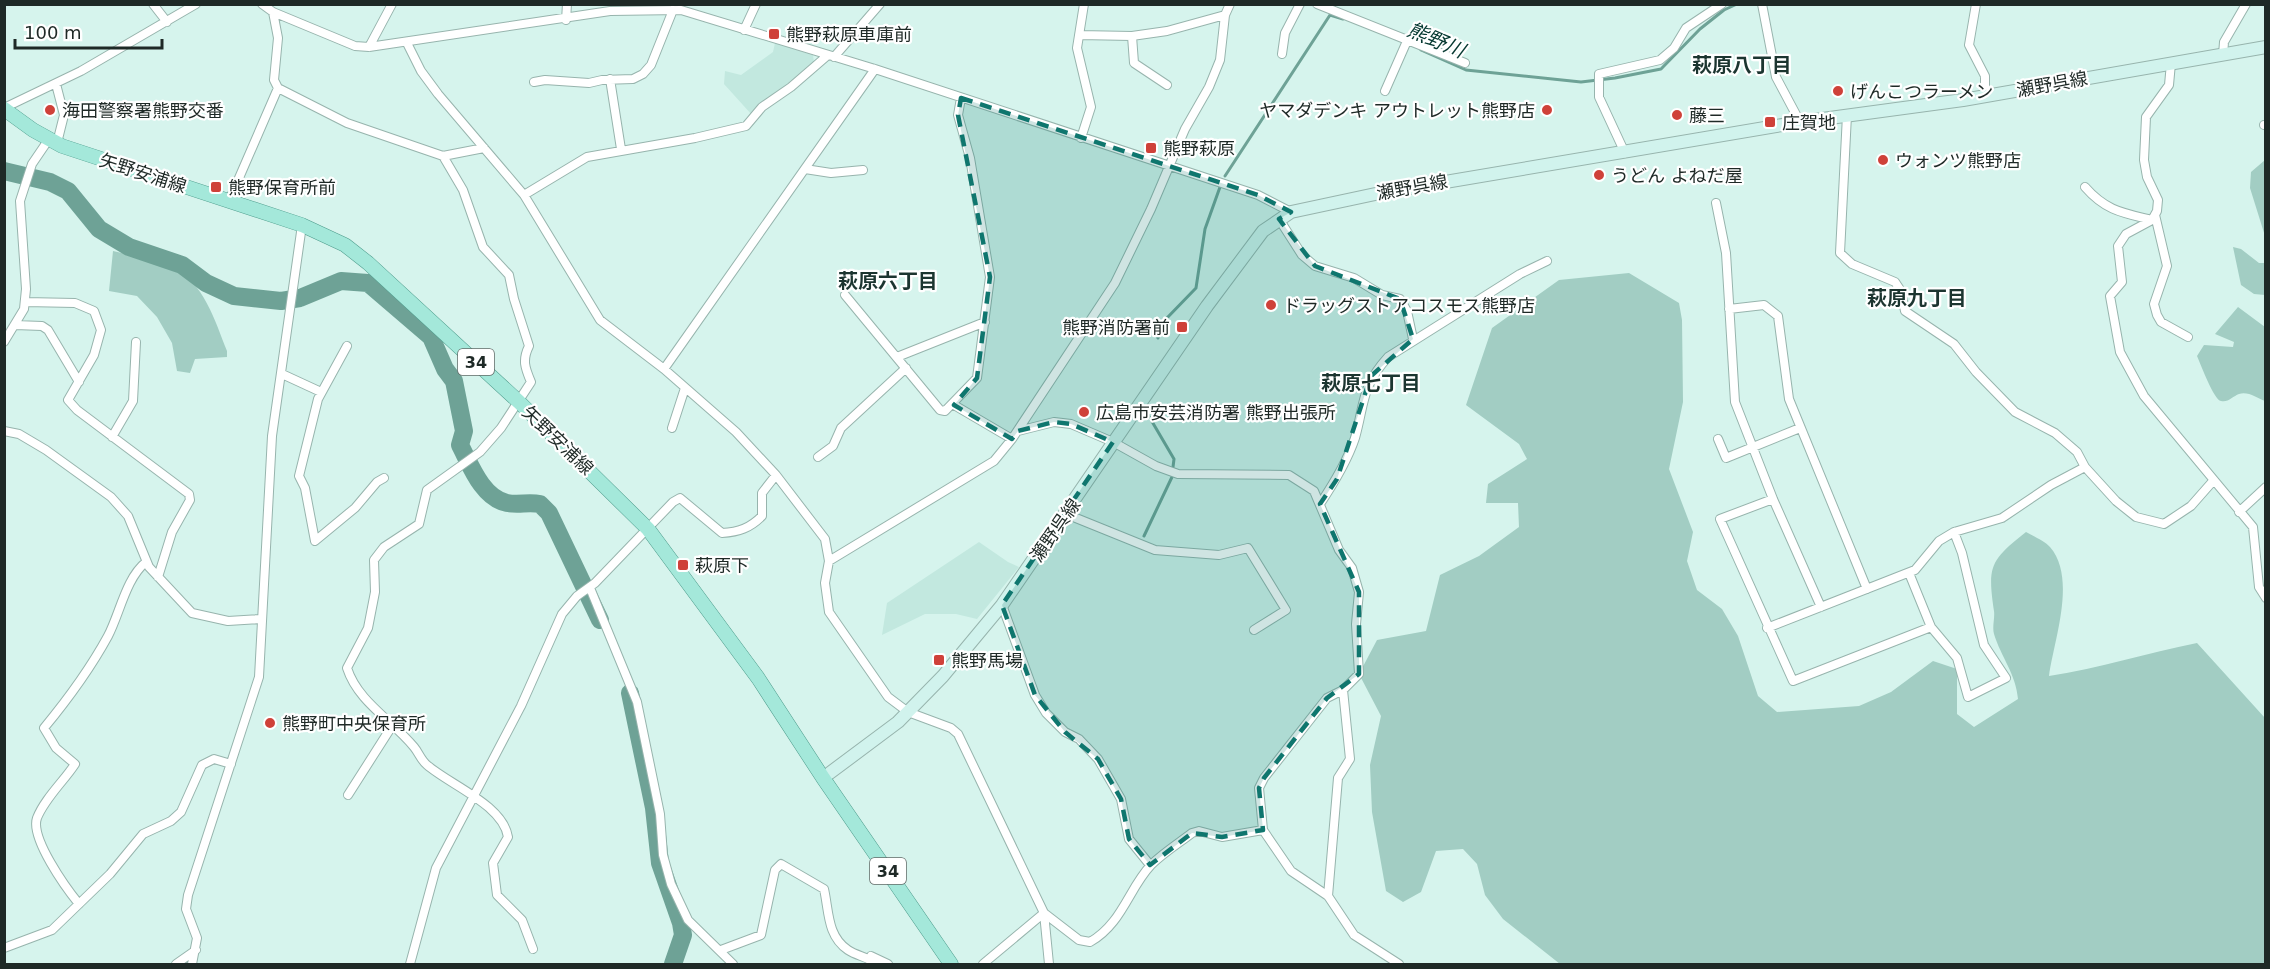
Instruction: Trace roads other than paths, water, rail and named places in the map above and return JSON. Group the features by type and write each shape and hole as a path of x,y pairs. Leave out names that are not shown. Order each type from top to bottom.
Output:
{"main road":[{"name":"瀬野呉線","path":"823,778 871,745 908,712 943,676 1002,605 1207,306 1263,231 1291,212 1380,193 1800,122 1985,96 2265,47"},
{"name":"矢野安浦線","path":"4,108 53,141 302,225 345,245 368,263 519,402 648,529 758,678 823,778 951,964"}],"street":[{"path":"153,4 167,22"},
{"path":"4,108 56,84 196,4"},
{"path":"262,4 273,12 355,46 369,47 566,20 610,11 673,10 875,69 1169,168 1258,195 1291,212"},
{"path":"369,47 392,4"},
{"path":"566,20 567,4"},
{"path":"524,195 587,157 621,149 695,138 746,126 762,106 831,56 880,4"},
{"path":"1081,138 1091,107 1077,48 1084,4"},
{"path":"829,561 994,461 1018,431 1115,283 1185,129 1209,87 1220,60 1225,15 1230,4"},
{"path":"1282,54 1285,33 1300,4"},
{"path":"1317,4 1465,63"},
{"path":"1625,153 1599,97 1599,74 1660,60 1674,48 1686,28 1722,4"},
{"path":"1762,4 1776,76 1800,122"},
{"path":"1976,4 1969,45 1972,55 1985,76 1985,96"},
{"path":"2223,55 2224,42 2246,4"},
{"path":"744,30 754,5"},
{"path":"534,82 545,80 589,83 633,79 643,74 651,64 673,10"},
{"path":"273,12 278,38 274,80 278,88 347,123 443,156 484,148"},
{"path":"1079,35 1132,36 1167,31 1225,15"},
{"path":"1132,36 1134,63 1167,85"},
{"path":"1385,92 1407,41"},
{"path":"407,42 421,71 524,195 600,321 664,369 736,432 776,475 825,539 829,561 825,584 829,612 888,698 908,712 951,728 958,734 1044,914 1049,964"},
{"path":"2171,63 2169,85 2146,117 2144,160 2147,177 2157,200 2154,217 2167,266 2154,304 2161,322 2188,337"},
{"path":"664,369 875,69"},
{"path":"610,80 621,149"},
{"path":"4,342 15,325 25,302 20,201 32,164 53,141 64,115 56,84"},
{"path":"229,201 278,88"},
{"path":"845,295 940,410 945,411 954,405 977,378 990,277 970,158 958,115 961,98"},
{"path":"1847,115 1840,253 1852,264 1895,282 1901,291 1905,311 1954,344 1976,372 2015,412 2055,433 2077,452 2085,467 2116,501 2136,517 2164,524 2191,506 2213,481"},
{"path":"443,156 463,190 483,247 509,275 528,346 524,365 531,382 501,428 480,452 434,482 427,490 419,524 384,547 374,560 375,592 368,628 348,661 347,668 356,690 414,747 425,764 475,798 493,813 507,830 508,837 493,863 497,895 522,920 533,949"},
{"path":"805,169 831,172 863,170"},
{"path":"2085,187 2098,202 2117,212 2154,217"},
{"path":"1716,203 1726,253 1735,402 1773,499 1821,607"},
{"path":"2154,217 2126,234 2118,246 2122,282 2110,296 2120,352 2144,396 2253,527 2259,587 2265,598"},
{"path":"1279,219 1302,255 1315,266 1354,278 1382,296 1400,299 1407,310 1413,339"},
{"path":"192,964 197,938 186,909 188,895 259,677 260,620 272,436 302,225"},
{"path":"1320,504 1337,479 1354,439 1371,376 1388,357 1413,339 1439,327 1520,274 1547,261"},
{"path":"25,302 75,303 94,311 101,330 94,355 68,400 77,410 189,494 190,500 172,532 158,577"},
{"path":"1729,309 1764,305 1778,316 1789,399 1867,589"},
{"path":"897,357 985,322"},
{"path":"15,325 42,327 48,330 79,382"},
{"path":"112,436 133,401 136,342"},
{"path":"347,346 321,392 307,435 299,476 305,488 315,541 355,508 377,482 384,478"},
{"path":"818,457 833,446 841,428 906,368"},
{"path":"282,374 321,392"},
{"path":"672,428 686,388"},
{"path":"954,405 1012,439"},
{"path":"1018,431 1054,422 1071,424 1113,442 1156,466 1178,474 1289,475 1314,491 1339,550 1352,568 1359,592 1356,624 1359,674 1343,690 1327,698 1258,788 1263,830 1291,871 1328,896 1354,935 1399,964"},
{"path":"1718,439 1726,458 1800,428"},
{"path":"4,431 19,434 45,450 111,497 128,516 146,562 192,614 228,621 260,620"},
{"path":"1767,628 1915,570 1939,541 1954,532 2002,518 2051,485 2085,467"},
{"path":"410,964 436,868 475,798 521,706 562,614 577,596 590,588 680,498 722,533 742,530 762,516 762,493 776,475"},
{"path":"2239,512 2265,487"},
{"path":"1773,499 1720,519 1792,681 1931,627"},
{"path":"1066,514 1155,550 1219,555 1248,548 1286,610 1254,630"},
{"path":"1909,573 1931,627 1957,658 1968,697 2006,678 1984,645 1962,553 1954,532"},
{"path":"79,904 43,849 37,833 36,820 41,810 75,764 56,748 54,741 44,728 71,696 92,662 109,634 137,570 146,562"},
{"path":"590,588 637,702 660,814 663,855 671,884 688,920 733,964"},
{"path":"1002,605 1035,695 1046,713 1065,732 1079,739 1098,759 1121,799 1129,839 1150,866"},
{"path":"1328,896 1338,778 1350,759 1343,690"},
{"path":"348,795 392,726"},
{"path":"4,948 52,930 110,874 143,834 171,821 181,812 202,765 214,759 231,764"},
{"path":"1044,914 1078,940 1090,942 1121,913 1150,866 1192,833 1198,831 1222,837 1263,830"},
{"path":"721,950 761,935 775,870 781,864 824,889 830,926 838,941 849,951 877,964"},
{"path":"983,964 1044,914"},
{"path":"176,964 196,950"},
{"path":"868,958 872,956 888,964"}],"waterway":[{"name":"熊野川","path":"1421,50 1466,70 1581,82 1615,78 1661,69 1700,29 1724,10 1737,4"},
{"name":"熊野川","path":"1225,176 1330,15 1343,19"},
{"path":"4,171 50,182 68,191 99,229 129,247 182,265 206,283 234,296 281,301 300,298 341,281 368,283 431,337 445,369 454,381 464,431 460,445 478,479 498,500 511,504 540,504 549,513 600,620"},
{"name":"熊野川","path":"1158,338 1165,320 1196,288 1205,229 1220,187"},
{"name":"熊野川","path":"1147,413 1174,459 1173,467"},
{"name":"熊野川","path":"1144,536 1172,477"},
{"path":"630,693 654,808 660,863 683,935 673,964"}],"place":[{"name":"熊野萩原車庫前","path":"774,34"},
{"name":"げんこつラーメン","path":"1838,91"},
{"name":"海田警察署熊野交番","path":"50,110"},
{"name":"ヤマダデンキ アウトレット熊野店","path":"1547,110"},
{"name":"藤三","path":"1677,115"},
{"name":"庄賀地","path":"1770,122"},
{"name":"熊野萩原","path":"1151,148"},
{"name":"ウォンツ熊野店","path":"1883,160"},
{"name":"うどん よねだ屋","path":"1599,175"},
{"name":"熊野保育所前","path":"216,187"},
{"name":"ドラッグストアコスモス熊野店","path":"1271,305"},
{"name":"熊野消防署前","path":"1182,327"},
{"name":"広島市安芸消防署 熊野出張所","path":"1084,412"},
{"name":"萩原下","path":"683,565"},
{"name":"熊野馬場","path":"939,660"},
{"name":"熊野町中央保育所","path":"270,723"}],"district":[{"name":"萩原八丁目","path":"1742,65"},
{"name":"萩原六丁目","path":"888,281"},
{"name":"萩原九丁目","path":"1917,298"},
{"name":"萩原七丁目","path":"1371,383"}]}
